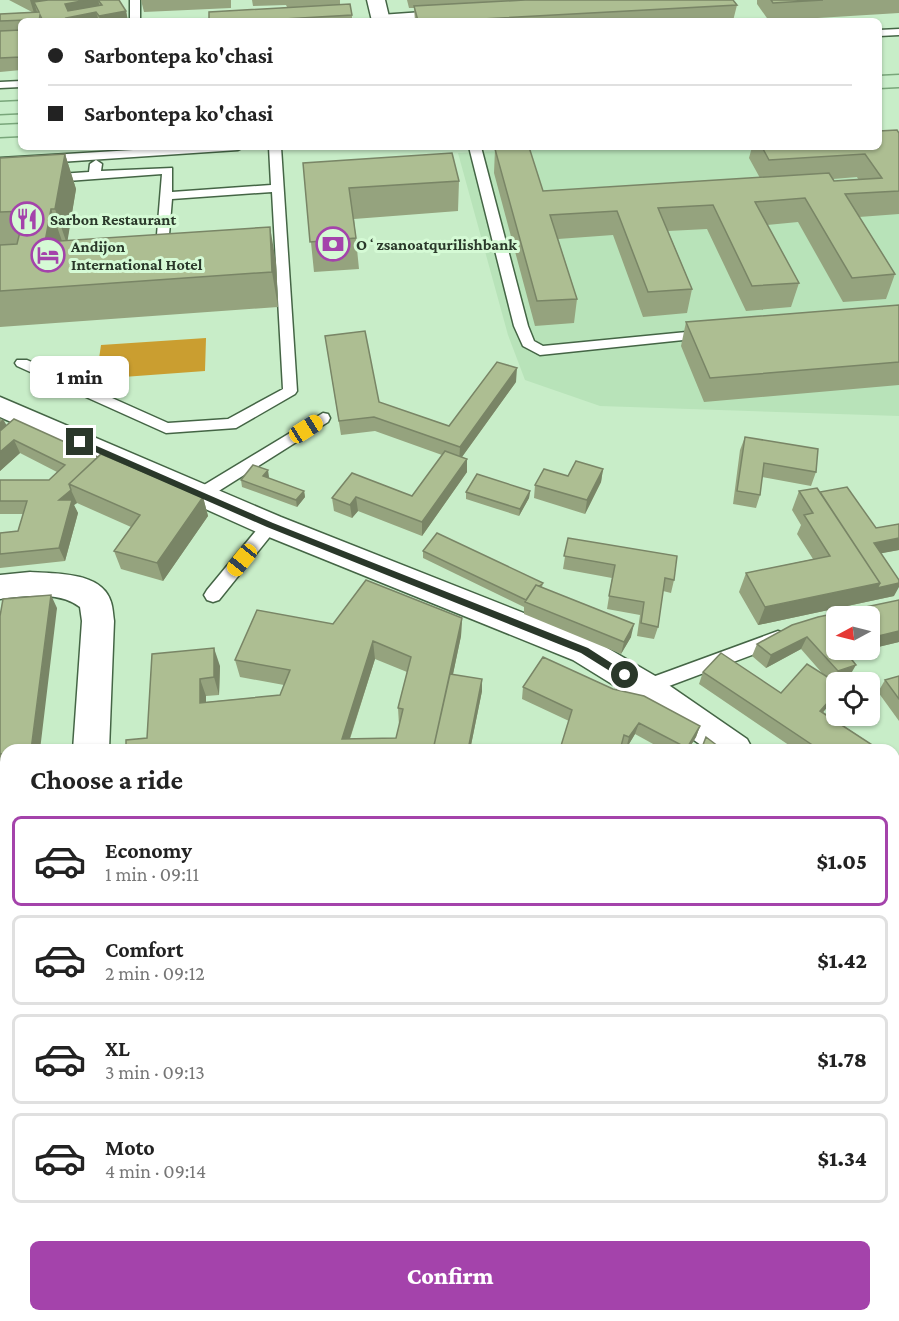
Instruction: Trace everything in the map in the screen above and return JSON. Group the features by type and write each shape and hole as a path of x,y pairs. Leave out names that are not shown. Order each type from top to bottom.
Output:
{"main road":[{"path":"882,82 899,81"},
{"path":"0,108 18,107"},
{"path":"0,131 18,130"}],"street":[{"path":"376,0 380,18"},
{"path":"0,406 270,525 585,651 645,687 726,744"},
{"path":"0,587 30,584 76,587 95,601 98,621 91,744"}],"lane":[{"path":"135,0 135,18"},
{"path":"401,18 452,13"},
{"path":"882,33 899,32"},
{"path":"0,85 18,84"},
{"path":"0,162 98,152 154,150"},
{"path":"22,363 166,428 231,424 290,391 275,150"},
{"path":"476,150 521,326 528,343 540,351 719,333"},
{"path":"94,175 98,152"},
{"path":"0,182 168,170 161,259"},
{"path":"166,196 278,188"},
{"path":"200,495 323,418"},
{"path":"213,595 270,525"},
{"path":"645,687 792,633"}],"shaded area":[{"path":"899,133 899,416 600,406 525,380 508,335 458,153 522,150 882,150 882,145"},
{"path":"206,338 205,371 96,379 101,345"}],"building":[{"path":"87,0 65,4 68,11 102,5 98,0 119,0 126,11 99,16 96,12 66,18 42,18 40,15 40,18 0,21 0,14 39,12 34,2"},
{"path":"525,0 733,0 737,5 500,18 417,18 414,6"},
{"path":"771,0 823,0 773,3"},
{"path":"350,4 352,15 302,18 209,18 209,12"},
{"path":"18,30 18,57 0,58 0,31"},
{"path":"897,130 899,133 899,191 845,194 895,274 852,278 805,198 755,202 799,283 752,286 713,205 658,208 692,289 648,292 617,211 550,215 577,299 537,301 495,150 530,150 543,191 829,173 834,181 882,178 865,154 769,160 764,150 882,150 882,131"},
{"path":"452,153 459,181 349,188 356,238 310,242 303,163"},
{"path":"65,154 55,209 51,209 45,242 270,227 272,272 0,291 0,245 17,244 25,211 0,212 0,158"},
{"path":"899,305 899,362 710,378 686,322"},
{"path":"365,331 379,402 449,426 497,362 517,368 460,447 374,417 339,421 325,336"},
{"path":"14,419 98,457 69,484 71,490 59,500 72,500 59,548 0,554 0,533 18,531 27,501 0,501 0,480 49,480 65,465 14,440 0,452 0,431"},
{"path":"745,437 818,449 816,472 764,463 760,495 737,491"},
{"path":"445,451 467,459 422,522 356,497 350,505 332,498 352,473 412,496"},
{"path":"101,454 203,497 157,563 114,551 140,515 69,484"},
{"path":"576,461 603,469 587,500 535,485 544,469 568,476"},
{"path":"253,465 268,470 263,476 304,491 296,500 241,480"},
{"path":"477,474 530,491 520,509 466,492"},
{"path":"847,487 876,528 899,524 899,538 874,543 899,583 877,588 880,583 820,492"},
{"path":"817,488 880,583 765,607 746,573 830,556 804,515 813,513 799,491"},
{"path":"437,533 543,583 540,586 536,585 526,600 423,551"},
{"path":"568,538 677,556 674,580 665,578 658,627 641,623 644,602 609,596 615,565 564,556"},
{"path":"366,580 462,618 434,744 126,744 126,740 147,738 152,654 214,648 214,677 200,679 200,703 280,695 290,670 235,660 257,610 333,624","holes":["373,641 411,657 398,708 403,709 396,738 342,739"]},
{"path":"536,585 634,624 624,642 525,602"},
{"path":"51,595 32,744 0,744 0,616 3,599"},
{"path":"899,600 899,631 880,636 880,606 870,606"},
{"path":"826,615 826,658 807,637 771,655 757,644 792,625"},
{"path":"721,653 781,693 807,664 826,676 826,704 820,711 826,715 826,726 843,726 871,744 811,744 703,672"},
{"path":"543,657 613,689 644,696 700,726 689,744 679,744 639,723 629,737 624,735 622,744 562,744 572,710 523,687"},
{"path":"828,660 852,660 856,665 838,671"},
{"path":"450,674 482,679 469,744 434,744"},
{"path":"899,676 899,699 885,680"},
{"path":"706,737 715,744 703,744"}],"place":[{"name":"Sarbon Restaurant","path":"27,219"},
{"name":"Oʻzsanoatqurilishbank","path":"333,244"},
{"name":"Andijon International Hotel","path":"48,255"}],"route":[{"path":"80,442 270,525 585,651 625,675"}]}
